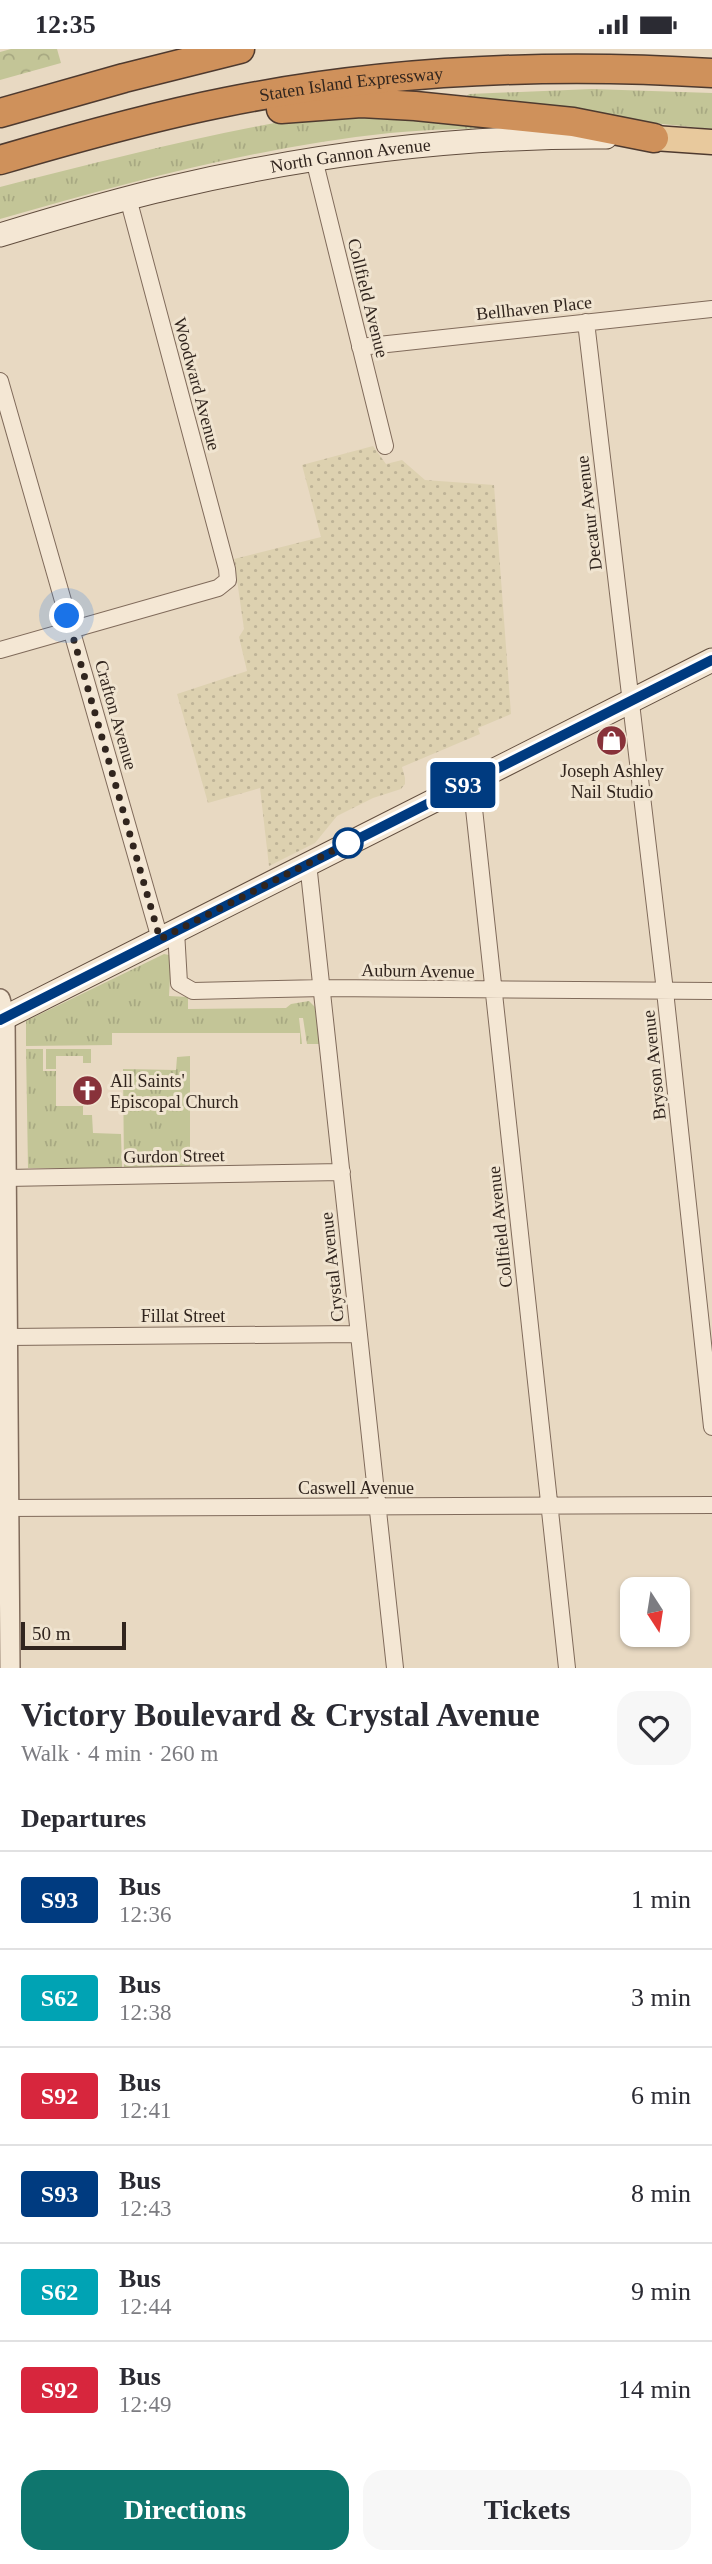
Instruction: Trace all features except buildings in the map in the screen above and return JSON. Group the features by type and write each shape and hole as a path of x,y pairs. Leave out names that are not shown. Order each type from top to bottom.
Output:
{"highway":[{"path":"0,113 240,49"},
{"name":"Staten Island Expressway","path":"0,160 181,112 304,88 420,75 590,69 712,73"},
{"path":"181,112 373,104 573,122 654,138"}],"main road":[{"name":"North Gannon Avenue","path":"0,235 128,198 246,171 314,159 422,145 499,139 654,138 712,142"},
{"path":"2,1012 168,935 712,660"}],"street":[{"name":"Collfield Avenue","path":"314,159 386,446"},
{"name":"Woodward Avenue","path":"71,630 218,588 228,580 224,556 128,198"},
{"name":"Bellhaven Place","path":"360,347 712,309"},
{"name":"Decatur Avenue","path":"586,321 630,701"},
{"name":"Crafton Avenue","path":"0,381 71,630 168,935"},
{"path":"0,650 71,630"},
{"name":"Bryson Avenue","path":"630,701 665,991 712,1427"},
{"name":"Collfield Avenue","path":"471,781 567,1668"},
{"name":"Crystal Avenue","path":"308,863 324,988 376,1507 395,1668"},
{"name":"Auburn Avenue","path":"168,935 179,983 193,991 324,988 712,991"},
{"path":"2,1012 6,1178 4,1292 8,1337 4,1508 10,1668"},
{"name":"Gurdon Street","path":"6,1178 342,1172"},
{"name":"Fillat Street","path":"8,1337 358,1333"},
{"name":"Caswell Avenue","path":"4,1508 712,1504"}],"shaded area":[{"path":"373,446 386,464 402,460 425,480 494,485 511,714 478,728 480,734 402,767 405,784 401,789 373,798 337,816 315,843 269,866 260,788 208,803 177,694 247,671 239,637 244,629 234,559 321,537 302,465"}],"green space":[{"path":"11,49 57,49 61,63 0,80 0,52"},
{"path":"592,89 712,93 712,129 584,116 466,97 469,94"},
{"path":"337,113 533,126 408,131 291,147 193,167 0,219 0,187 210,136"},
{"path":"164,954 169,955 171,960 169,996 188,997 188,1009 286,1008 291,1004 309,1001 316,1008 320,1044 307,1044 303,1018 299,1018 302,1044 300,1033 112,1033 112,1045 26,1046 26,1021"},
{"path":"26,1049 43,1049 43,1071 56,1071 56,1106 83,1106 83,1115 92,1115 93,1133 121,1134 122,1167 123,1069 176,1070 177,1057 190,1056 190,1169 28,1168"},
{"path":"46,1049 91,1049 91,1063 83,1063 83,1056 56,1056 56,1069 46,1069"}],"bus line":[{"name":"S93","path":"0,1020 712,660"}],"place":[{"name":"Joseph Ashley Nail Studio","path":"612,740"},
{"name":"All Saints' Episcopal Church","path":"87,1091"}],"route":[{"path":"67,616 160,939 348,843"}]}
